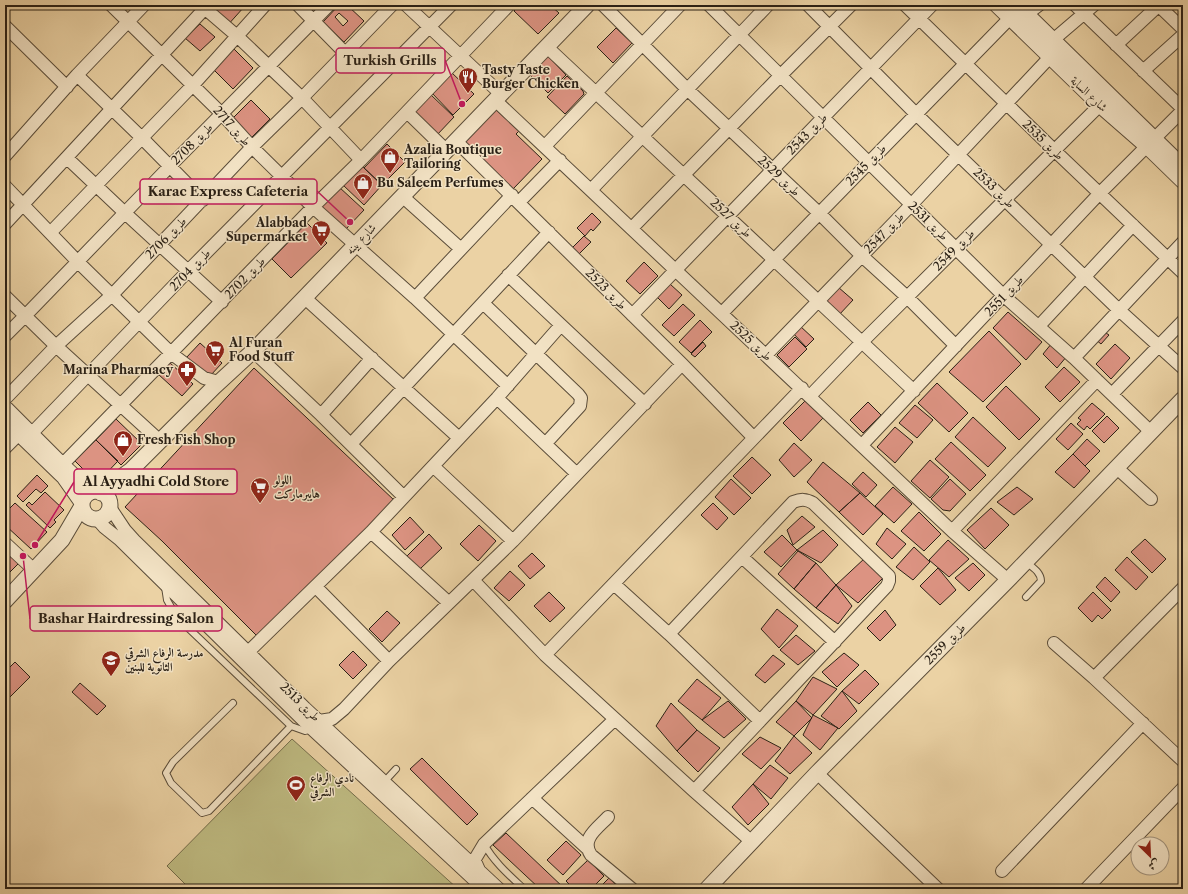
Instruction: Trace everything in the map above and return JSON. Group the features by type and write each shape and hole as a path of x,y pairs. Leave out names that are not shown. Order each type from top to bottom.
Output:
{"street":[{"name":"طريق 2717","path":"112,5 313,207 415,298 508,386"},
{"path":"5,156 77,75 144,5"},
{"path":"50,234 193,85 264,5"},
{"path":"298,5 345,53"},
{"name":"طريق 2708","path":"5,336 329,5"},
{"name":"طريق 2706","path":"5,399 56,346 112,295 252,147 302,98 392,5"},
{"name":"طريق 2525","path":"406,5 429,26 545,146 591,190 952,530 1008,580"},
{"name":"طريق 2704","path":"32,433 188,271 451,5"},
{"name":"شارع بينه","path":"104,499 128,477 131,470 305,298 587,5"},
{"name":"طريق 2529","path":"603,5 687,89 819,213 956,346"},
{"path":"545,146 680,5"},
{"name":"طريق 2531","path":"709,5 1004,296 1074,358 1151,432"},
{"path":"591,190 768,5"},
{"name":"طريق 2533","path":"808,5 916,114 1086,276 1119,310 1183,368"},
{"path":"632,228 780,75 851,5"},
{"name":"طريق 2535","path":"905,5 1099,194 1183,273"},
{"name":"طريق 2543","path":"632,315 932,5"},
{"name":"شارع الساية","path":"996,5 1018,12 1053,40 1151,142 1183,181"},
{"name":"طريق 2545","path":"722,313 965,64 1018,12 1039,5"},
{"path":"1053,40 1079,9 1094,5"},
{"path":"1116,45 1158,5 1183,28"},
{"path":"5,224 205,6 302,98 361,160"},
{"name":"طريق 2702","path":"63,464 172,354 313,207 361,160 460,57 505,6"},
{"path":"1079,9 1183,109"},
{"name":"شارع الساية","path":"1018,12 1050,57 1100,105 1183,167"},
{"path":"5,26 67,87"},
{"path":"1143,70 1183,35"},
{"name":"طريق 2527","path":"547,47 914,390"},
{"name":"طريق 2547","path":"766,355 912,204 1050,57"},
{"path":"77,75 112,108 203,200"},
{"name":"طريق 2549","path":"545,655 754,438 862,342 1100,105"},
{"name":"طريق 2551","path":"862,445 1099,194 1183,109"},
{"name":"طريق 2523","path":"407,112 516,199 754,438"},
{"path":"67,158 124,213 222,302"},
{"path":"415,298 461,249 560,160"},
{"path":"5,186 50,234 172,354 204,378 222,381"},
{"path":"402,196 461,249"},
{"path":"1039,326 1133,225"},
{"path":"351,444 549,232"},
{"path":"1074,358 1183,242"},
{"path":"508,275 645,404"},
{"path":"5,296 56,346 160,442"},
{"path":"305,298 459,438"},
{"path":"482,303 581,398 580,406 546,443"},
{"path":"1112,394 1183,322"},
{"path":"245,655 371,532 497,398 561,325"},
{"path":"253,351 351,444 404,497"},
{"path":"321,415 372,358"},
{"path":"316,725 332,719 340,712 448,602 513,541 682,364"},
{"path":"952,530 1097,380"},
{"path":"497,398 577,474"},
{"name":"طريق 2559","path":"707,889 817,773 1026,562 1183,399"},
{"path":"5,406 63,464 104,499 105,515 95,519 62,540"},
{"path":"5,422 63,478 87,516 95,519"},
{"path":"5,448 18,435"},
{"path":"433,466 513,541"},
{"path":"1116,468 1151,499"},
{"path":"5,601 62,540 87,495 90,493 104,499"},
{"name":"طريق 2513","path":"104,499 125,530 134,540 245,655 316,725 464,862 479,870 499,889"},
{"path":"669,634 793,502 800,499 807,500 813,504 889,576 887,586 694,791"},
{"name":"طريق 2513","path":"95,519 119,539 164,583 245,655"},
{"path":"371,532 448,602"},
{"path":"5,542 34,570"},
{"path":"742,557 835,642"},
{"path":"473,580 545,655 752,842"},
{"path":"614,584 760,721"},
{"path":"316,587 389,661"},
{"path":"1094,678 1183,588"},
{"path":"1054,642 1183,761"},
{"path":"479,870 475,861 484,844 615,719"},
{"path":"1002,871 1143,723"},
{"name":"طريق 2513","path":"316,725 384,782 456,849 480,888"},
{"path":"817,773 938,889"},
{"path":"1086,889 1183,788"},
{"path":"532,798 588,849 591,855 632,889"},
{"path":"588,849 587,845 590,837 608,818"},
{"path":"456,849 470,849 484,844"}],"lane":[{"path":"1026,562 1038,572 1041,578 1041,581 1026,597"},
{"path":"164,583 167,600 175,614 291,726 305,730 316,725"},
{"path":"233,703 173,762 166,773 170,783 202,813 209,811 291,726"},
{"path":"384,782 396,769"},
{"path":"484,844 497,863 524,889"}],"shaded area":[{"name":"نادي الرفاع الشرقي","path":"292,739 458,889 190,889 167,866"}],"building":[{"path":"211,5 242,5 244,7 226,27"},
{"path":"339,5 347,5 364,21 344,42 328,27 325,31 318,24 322,20 323,22","holes":["339,13 348,21 343,26 335,17"]},
{"path":"519,5 550,5 559,13 538,34 514,11"},
{"path":"200,24 215,37 200,51 185,38"},
{"path":"616,28 632,43 613,63 597,47"},
{"path":"232,47 253,68 233,89 211,67"},
{"path":"547,55 566,75 548,93 528,73"},
{"path":"451,72 474,94 453,115 431,92"},
{"path":"567,76 583,91 584,94 565,114 547,97"},
{"path":"430,94 454,117 436,136 411,113"},
{"path":"251,100 270,119 250,139 231,120"},
{"path":"494,108 519,131 516,134 542,159 513,189 461,139"},
{"path":"387,144 405,162 382,185 364,168"},
{"path":"361,165 382,185 364,205 343,185"},
{"path":"339,187 364,210 346,229 319,208"},
{"path":"592,213 601,222 593,231 591,229 585,236 577,228"},
{"path":"307,223 327,243 291,278 272,259"},
{"path":"584,236 591,242 577,256 570,250"},
{"path":"644,262 658,276 640,294 626,281"},
{"path":"670,284 682,295 669,309 657,297"},
{"path":"838,287 853,300 838,316 823,303"},
{"path":"683,304 695,315 674,336 662,325"},
{"path":"1008,312 1042,342 1026,360 993,328"},
{"path":"700,320 712,332 691,353 679,342"},
{"path":"799,325 814,339 806,347 792,332"},
{"path":"989,331 1021,364 983,402 949,372"},
{"path":"1103,331 1109,335 1101,344 1095,339"},
{"path":"795,337 807,349 789,367 777,355"},
{"path":"703,342 706,346 695,357 691,354"},
{"path":"200,343 222,363 210,376 186,358"},
{"path":"1052,343 1067,356 1057,368 1043,354"},
{"path":"1115,344 1130,358 1111,379 1096,364"},
{"path":"169,362 193,384 182,396 158,374"},
{"path":"1064,367 1080,382 1060,402 1045,387"},
{"name":"اللولو هايبرماركت","path":"254,368 395,501 258,637 162,541 125,507"},
{"path":"937,383 968,413 949,432 918,403"},
{"path":"1006,386 1040,419 1019,440 986,407"},
{"path":"805,401 823,418 801,441 783,423"},
{"path":"868,402 881,415 863,433 850,420"},
{"path":"1092,403 1105,414 1090,429 1087,426 1084,430 1077,424 1081,420 1078,418"},
{"path":"915,405 933,420 917,438 899,423"},
{"path":"1107,416 1119,428 1104,443 1092,431"},
{"path":"973,417 1006,448 988,467 955,437"},
{"path":"116,419 142,444 121,465 96,440"},
{"path":"1071,423 1083,434 1068,450 1056,439"},
{"path":"895,427 913,442 895,463 877,447"},
{"path":"1087,439 1100,451 1085,466 1073,454"},
{"path":"96,440 118,461 97,483 75,461"},
{"path":"951,442 986,475 970,491 935,459"},
{"path":"794,443 812,460 794,477 779,460"},
{"path":"1073,454 1090,471 1074,488 1055,472"},
{"path":"752,457 771,475 752,494 733,476"},
{"path":"930,460 949,477 930,498 911,481"},
{"path":"823,462 860,493 839,512 807,482"},
{"path":"863,472 877,485 866,497 852,484"},
{"path":"37,475 48,486 41,493 36,489 23,502 17,496"},
{"path":"731,479 751,498 734,515 715,497"},
{"path":"950,479 966,494 950,511 943,510 931,499"},
{"path":"893,487 912,504 894,523 875,506"},
{"path":"1017,487 1033,499 1014,515 997,502"},
{"path":"45,492 64,510 54,520 56,522 50,528 26,505 29,502 32,505"},
{"path":"860,493 883,514 863,535 839,512"},
{"path":"15,503 47,532 31,549 5,525 5,513"},
{"path":"713,503 728,518 717,530 701,515"},
{"path":"991,508 1009,525 985,549 967,530"},
{"path":"919,512 941,534 924,551 901,531"},
{"path":"802,516 815,527 793,545 787,530"},
{"path":"410,517 424,532 405,550 392,535"},
{"path":"479,525 496,541 478,561 460,544"},
{"path":"887,528 906,544 892,559 876,544"},
{"path":"823,530 838,545 821,563 797,550"},
{"path":"429,534 442,548 420,569 407,556"},
{"path":"782,535 797,550 781,567 764,552"},
{"path":"1145,539 1166,559 1152,573 1131,552"},
{"path":"948,540 969,559 949,577 929,560"},
{"path":"914,547 930,562 913,580 896,567"},
{"path":"5,550 19,563 5,577"},
{"path":"798,551 816,563 794,589 778,574"},
{"path":"532,553 545,566 530,579 518,566"},
{"path":"1127,557 1148,577 1136,590 1115,570"},
{"path":"865,558 884,577 858,603 836,585"},
{"path":"816,563 836,585 816,608 794,589"},
{"path":"973,563 985,575 969,591 955,578"},
{"path":"938,568 956,590 940,605 920,586"},
{"path":"510,571 525,585 509,601 494,588"},
{"path":"1105,577 1120,592 1111,602 1096,587"},
{"path":"836,585 852,606 838,624 816,608"},
{"path":"549,592 565,608 550,622 534,606"},
{"path":"1093,592 1111,610 1102,619 1098,615 1092,622 1078,608"},
{"path":"777,609 798,626 779,648 761,629"},
{"path":"885,610 896,625 880,641 867,628"},
{"path":"387,611 400,623 382,642 369,629"},
{"path":"796,635 815,651 798,665 780,650"},
{"path":"353,651 367,665 353,679 339,665"},
{"path":"844,653 859,665 837,687 822,672"},
{"path":"773,655 785,664 765,683 755,675"},
{"path":"15,662 30,677 5,702 5,672"},
{"path":"865,670 879,684 859,704 842,691"},
{"path":"813,677 837,689 813,715 796,701"},
{"path":"697,679 721,698 702,720 678,701"},
{"path":"80,683 106,706 97,715 72,692"},
{"path":"842,691 857,711 839,729 821,716"},
{"path":"728,701 746,719 724,738 702,720"},
{"path":"796,701 812,718 794,736 776,722"},
{"path":"671,703 697,730 677,751 656,726"},
{"path":"813,715 838,728 820,750 803,735"},
{"path":"697,730 720,748 698,772 677,751"},
{"path":"794,736 812,753 790,774 775,761"},
{"path":"760,737 781,748 761,769 742,754"},
{"path":"422,758 478,814 467,825 410,769"},
{"path":"770,765 788,778 771,799 753,784"},
{"path":"753,784 769,804 748,825 732,807"},
{"path":"506,833 565,889 540,889 493,845"},
{"path":"566,841 581,855 563,875 547,860"},
{"path":"588,860 604,876 591,889 574,889 566,881"},
{"path":"609,878 620,889 598,889"}],"place":[{"name":"Tasty Taste Burger Chicken","path":"468,94"},
{"name":"Turkish Grills","path":"462,104"},
{"name":"Azalia Boutique Tailoring","path":"390,174"},
{"name":"Bu Saleem Perfumes","path":"363,200"},
{"name":"Karac Express Cafeteria","path":"350,222"},
{"name":"Alabbad Supermarket","path":"321,247"},
{"name":"Al Furan Food Stuff","path":"215,367"},
{"name":"Marina Pharmacy","path":"187,387"},
{"name":"Fresh Fish Shop","path":"123,457"},
{"name":"اللولو هايبرماركت","path":"260,504"},
{"name":"Al Ayyadhi Cold Store","path":"35,545"},
{"name":"Bashar Hairdressing Salon","path":"23,556"},
{"name":"مدرسة الرفاع الشرقي الثانوية للبنين","path":"111,677"},
{"name":"نادي الرفاع الشرقي","path":"296,802"}]}
